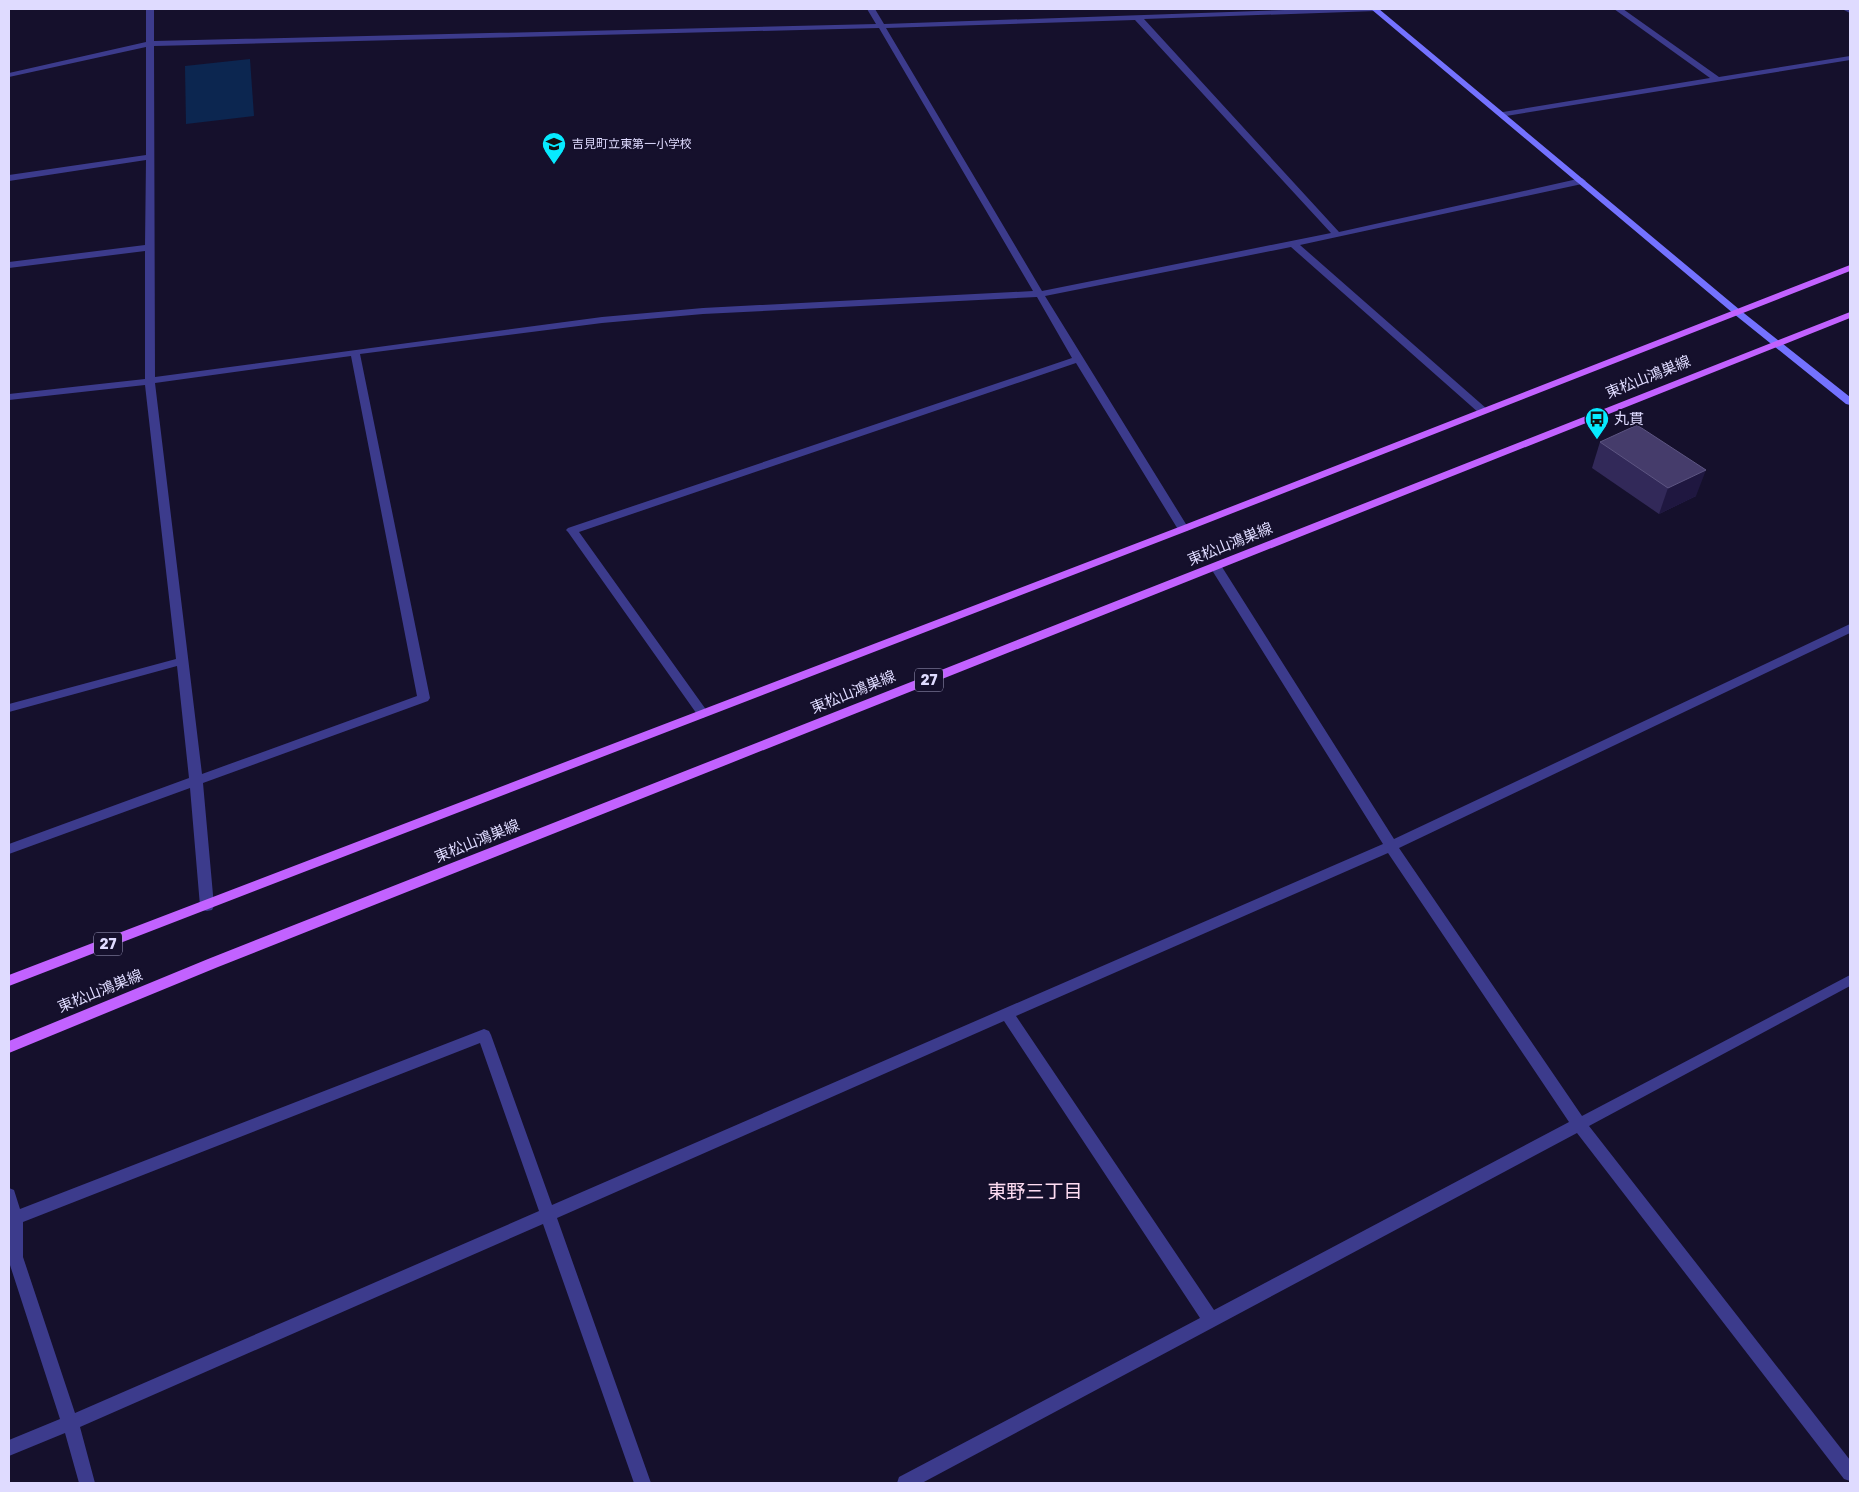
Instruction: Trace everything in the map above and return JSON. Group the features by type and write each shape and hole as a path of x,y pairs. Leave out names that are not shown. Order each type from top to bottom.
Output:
{"main road":[{"name":"東松山鴻巣線","path":"9,981 1182,529 1850,268"},
{"name":"東松山鴻巣線","path":"9,1047 213,962 1850,315"}],"street":[{"path":"150,9 150,381 196,781 206,906"},
{"path":"871,9 1078,359 1182,529"},
{"path":"9,75 149,44 881,26 1375,9 1737,312 1850,402"},
{"path":"1618,9 1718,80"},
{"path":"1846,9 1850,11"},
{"path":"1138,18 1337,235"},
{"path":"1503,115 1850,58"},
{"path":"9,178 149,157"},
{"path":"9,397 150,381 602,320 703,311 1040,294 1337,235 1582,181"},
{"path":"1293,244 1483,411"},
{"path":"9,265 151,247"},
{"path":"9,848 424,698 355,352"},
{"path":"703,714 572,530 1078,359"},
{"path":"1216,567 1391,846 1579,1124 1850,1473"},
{"path":"9,1448 1391,846 1850,628"},
{"path":"9,708 182,661"},
{"path":"905,1483 1850,980"},
{"path":"1006,1014 1211,1320"},
{"path":"15,1218 484,1035 643,1483"},
{"path":"9,1195 15,1218 12,1258 70,1423 87,1483"}],"water":[{"path":"250,59 254,116 186,124 185,66"}],"building":[{"path":"1637,425 1706,470 1668,488 1600,442"}],"place":[{"name":"吉見町立東第一小学校","path":"554,165"},
{"name":"丸貫","path":"1597,440"}],"district":[{"name":"東野三丁目","path":"1035,1191"}]}
